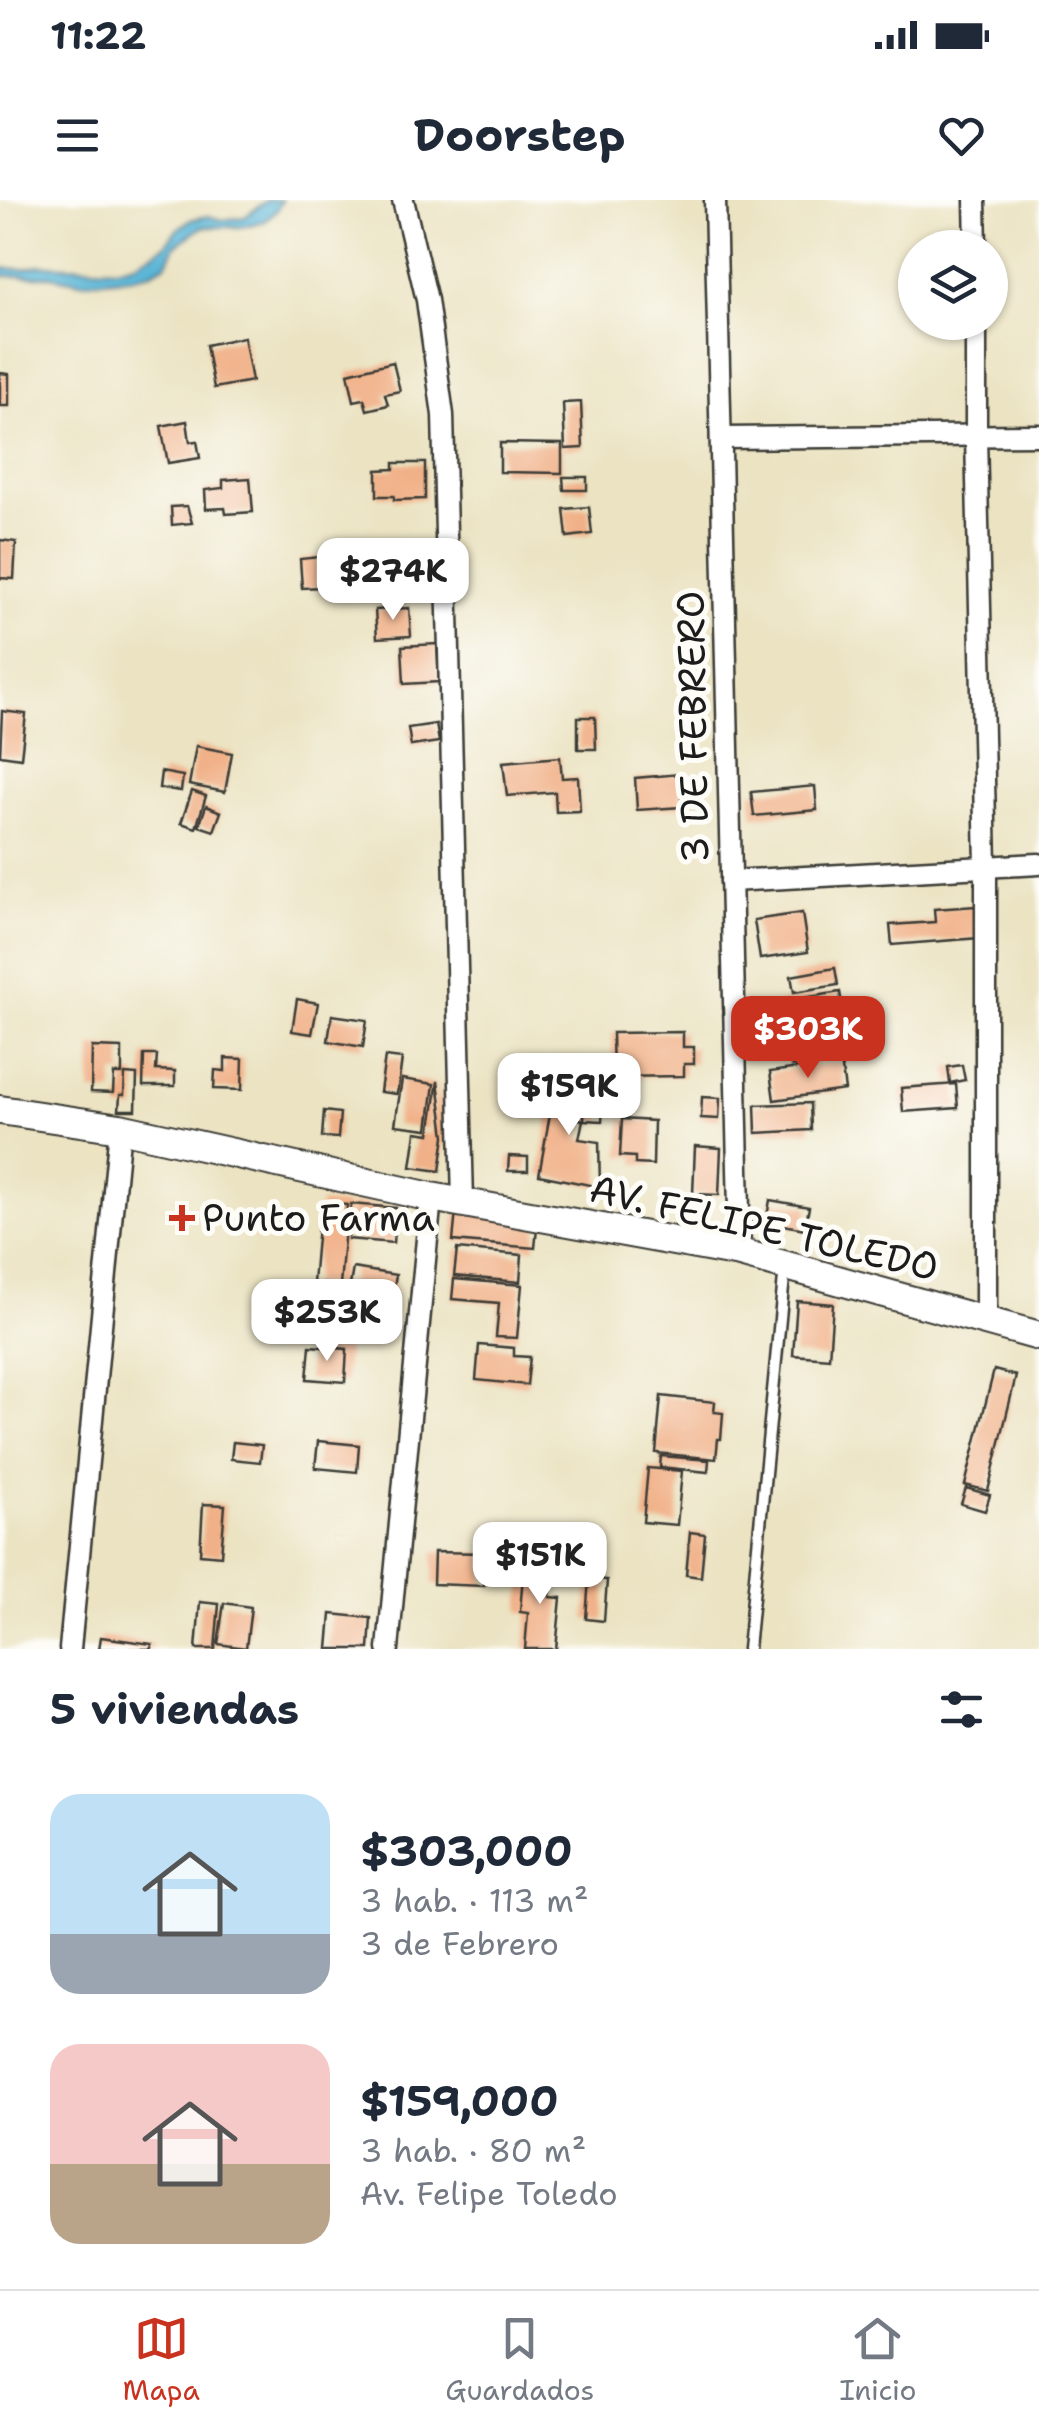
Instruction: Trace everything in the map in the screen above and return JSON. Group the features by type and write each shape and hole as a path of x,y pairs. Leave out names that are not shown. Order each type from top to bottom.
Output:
{"main road":[{"name":"AV. FELIPE TOLEDO","path":"0,1110 120,1128 431,1197 740,1253 1039,1336"}],"street":[{"path":"404,200 428,300 444,415 463,1202"},
{"name":"3 DE FEBRERO","path":"715,200 740,1253"},
{"path":"975,200 976,230"},
{"path":"976,340 986,865 986,1320"},
{"path":"721,438 1039,435"},
{"path":"732,881 1039,864"},
{"path":"70,1649 120,1128"},
{"path":"388,1649 431,1197"}],"lane":[{"path":"748,1649 786,1265"}],"water":[{"path":"267,200 282,200 265,221 240,227 202,227 175,246 167,263 152,272 81,282 51,276 0,276 0,268 117,268 135,263 165,245 190,220 208,216 222,220 245,217"}],"building":[{"path":"244,337 252,381 214,388 206,345"},
{"path":"393,362 400,391 385,394 388,405 367,410 364,399 354,401 348,373"},
{"path":"0,373 9,374 9,406 0,406"},
{"path":"581,402 583,448 565,449 563,403"},
{"path":"187,421 190,442 197,441 200,458 168,463 161,426"},
{"path":"500,443 562,444 562,473 500,472"},
{"path":"394,463 425,463 425,499 377,496 377,470 394,469"},
{"path":"563,477 587,477 587,490 564,490"},
{"path":"250,478 253,512 226,514 225,508 206,509 205,490 223,488 223,480"},
{"path":"187,506 192,523 172,525 171,507"},
{"path":"589,507 592,534 567,537 564,509"},
{"path":"0,540 16,542 14,579 0,578"},
{"path":"408,547 411,581 347,585 344,557"},
{"path":"319,557 322,587 302,588 300,559"},
{"path":"409,608 411,636 377,638 375,610"},
{"path":"437,644 439,682 404,684 402,646"},
{"path":"2,711 26,714 21,758 0,755"},
{"path":"578,717 595,717 596,749 578,749"},
{"path":"436,724 439,742 411,746 408,728"},
{"path":"196,746 232,753 225,792 189,785"},
{"path":"560,757 562,778 578,777 580,811 556,812 555,792 507,796 503,762"},
{"path":"161,772 183,776 181,791 159,788"},
{"path":"680,774 682,807 637,810 635,778"},
{"path":"815,786 817,810 754,816 751,792"},
{"path":"192,791 206,796 196,828 181,823"},
{"path":"206,806 221,812 214,831 199,826"},
{"path":"976,906 979,938 892,945 890,925 935,922 934,909"},
{"path":"802,913 808,952 760,959 754,920"},
{"path":"835,968 838,985 794,992 791,976"},
{"path":"840,992 845,1023 784,1032 779,1002"},
{"path":"297,999 318,1003 312,1034 292,1031"},
{"path":"332,1015 367,1020 363,1047 328,1041"},
{"path":"683,1032 683,1047 694,1047 694,1064 684,1064 684,1076 613,1077 612,1033"},
{"path":"805,1033 807,1042 816,1041 820,1060 792,1066 786,1037"},
{"path":"92,1047 122,1048 122,1074 114,1074 113,1093 91,1092"},
{"path":"144,1055 157,1055 156,1070 175,1071 175,1086 143,1086"},
{"path":"385,1057 402,1059 397,1094 380,1092"},
{"path":"225,1058 243,1059 242,1090 214,1089 215,1070 225,1071"},
{"path":"841,1062 845,1090 774,1100 770,1072"},
{"path":"962,1065 965,1080 950,1083 948,1067"},
{"path":"125,1074 137,1075 136,1110 119,1110"},
{"path":"557,1075 586,1080 579,1139 599,1142 600,1187 539,1175"},
{"path":"402,1079 434,1084 428,1129 395,1125"},
{"path":"438,1081 445,1136 440,1171 411,1167 416,1132 430,1134"},
{"path":"956,1084 958,1108 903,1112 901,1088"},
{"path":"585,1092 604,1093 602,1121 584,1120"},
{"path":"702,1097 720,1098 719,1119 701,1118"},
{"path":"810,1103 811,1130 756,1133 755,1105"},
{"path":"324,1111 340,1113 338,1138 322,1137"},
{"path":"622,1119 654,1121 653,1165 635,1164 635,1157 620,1156"},
{"path":"695,1146 721,1148 719,1195 693,1194"},
{"path":"509,1156 528,1157 528,1171 508,1171"},
{"path":"770,1200 809,1207 805,1229 766,1222"},
{"path":"320,1203 347,1205 340,1285 313,1283"},
{"path":"351,1204 396,1208 393,1243 348,1239"},
{"path":"456,1211 538,1219 535,1248 453,1241"},
{"path":"457,1249 522,1255 520,1282 454,1276"},
{"path":"353,1268 396,1275 392,1299 349,1291"},
{"path":"454,1279 522,1285 517,1338 496,1337 499,1303 452,1299"},
{"path":"797,1301 833,1304 829,1358 793,1355"},
{"path":"479,1345 514,1348 514,1356 530,1357 527,1385 476,1380"},
{"path":"310,1346 347,1349 345,1382 307,1379"},
{"path":"994,1370 1016,1376 988,1491 965,1485"},
{"path":"661,1396 715,1402 714,1412 723,1413 716,1459 656,1453"},
{"path":"318,1441 359,1445 357,1472 315,1468"},
{"path":"233,1442 262,1445 260,1462 231,1459"},
{"path":"661,1456 709,1460 708,1472 660,1467"},
{"path":"648,1468 682,1471 677,1525 643,1522"},
{"path":"966,1488 990,1495 985,1511 961,1504"},
{"path":"203,1504 225,1505 221,1556 200,1554"},
{"path":"690,1532 705,1534 701,1577 686,1575"},
{"path":"434,1552 485,1553 484,1586 433,1584"},
{"path":"524,1562 553,1565 550,1597 561,1598 556,1649 525,1649 528,1613 520,1612"},
{"path":"589,1578 607,1580 604,1621 586,1619"},
{"path":"200,1602 219,1604 215,1649 196,1649"},
{"path":"224,1603 251,1607 246,1648 218,1644"},
{"path":"331,1614 371,1618 369,1649 328,1649"},
{"path":"101,1637 152,1644 151,1649 99,1649"}],"place":[{"name":"Punto Farma","path":"182,1218"}]}
